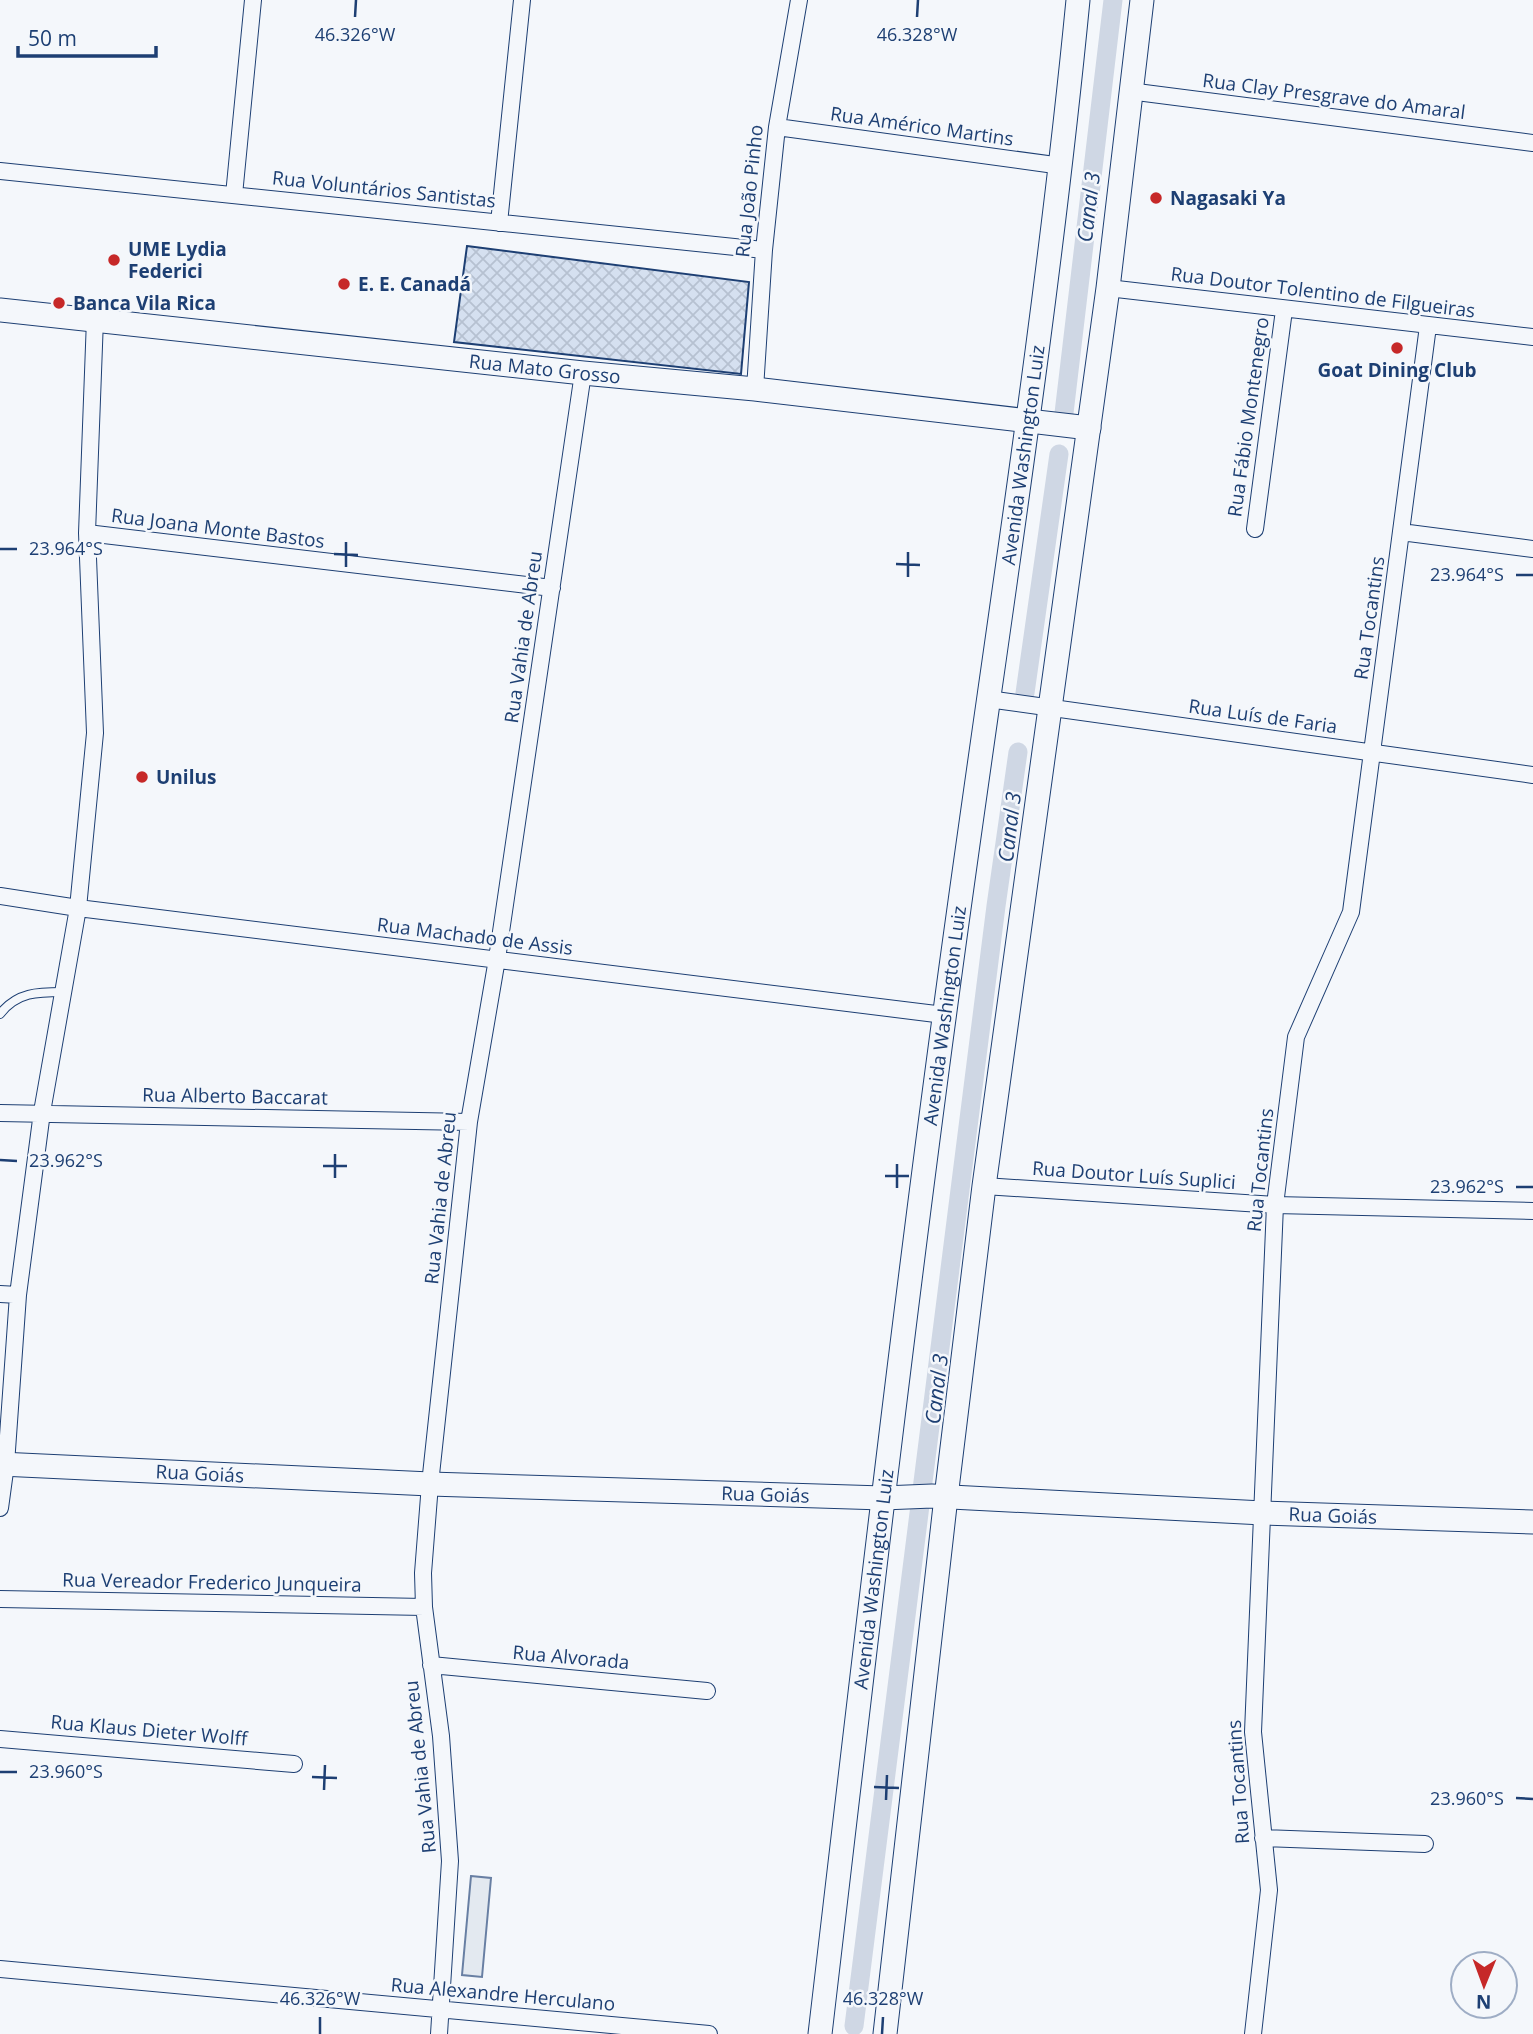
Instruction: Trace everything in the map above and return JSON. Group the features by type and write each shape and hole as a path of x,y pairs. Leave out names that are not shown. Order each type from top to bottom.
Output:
{"main road":[{"name":"Avenida Washington Luiz","path":"820,2034 892,1497 944,1015 1062,166 1078,0"},
{"path":"885,2034 939,1496 1088,436 1142,0"},
{"name":"Rua Mato Grosso","path":"0,310 755,389 1088,436"},
{"name":"Rua Goiás","path":"3,1464 430,1484 892,1497 939,1496 1263,1513 1533,1522"}],"street":[{"path":"234,195 253,0"},
{"path":"499,223 522,0"},
{"name":"Rua João Pinho","path":"755,389 764,250 777,127 799,0"},
{"name":"Rua Clay Presgrave do Amaral","path":"1129,90 1533,143"},
{"name":"Rua Américo Martins","path":"777,127 1062,166"},
{"name":"Rua Voluntários Santistas","path":"0,171 764,250"},
{"name":"Rua Doutor Tolentino de Filgueiras","path":"1108,288 1533,337"},
{"name":"Rua Fábio Montenegro","path":"1255,529 1284,310"},
{"path":"0,1508 19,1294 42,1112 78,908 95,733 87,533 95,319"},
{"name":"Rua Tocantins","path":"1253,2034 1269,1890 1253,1732 1275,1205 1296,1037 1351,912 1428,326"},
{"name":"Rua Vahia de Abreu","path":"439,2034 450,1861 440,1736 424,1607 423,1573 430,1484 469,1122 496,959 583,373"},
{"path":"1401,532 1533,549"},
{"name":"Rua Joana Monte Bastos","path":"87,533 552,589"},
{"name":"Rua Luís de Faria","path":"988,699 1533,775"},
{"name":"Rua Machado de Assis","path":"0,895 78,908 944,1015"},
{"name":"Rua Alberto Baccarat","path":"0,1113 469,1122"},
{"name":"Rua Doutor Luís Suplici","path":"984,1186 1275,1205 1533,1212"},
{"path":"0,1294 19,1294"},
{"name":"Rua Vereador Frederico Junqueira","path":"0,1599 424,1607"},
{"name":"Rua Alvorada","path":"431,1665 707,1691"},
{"name":"Rua Klaus Dieter Wolff","path":"0,1739 295,1764"},
{"path":"1263,1838 1425,1844"},
{"name":"Rua Alexandre Herculano","path":"0,1969 709,2034"}],"lane":[{"path":"0,1014 12,1001 31,993 63,992"}],"shaded area":[{"path":"471,1876 491,1878 482,1977 462,1975"}],"building":[{"path":"467,246 749,282 741,374 454,342"}],"waterway":[{"name":"Canal 3","path":"1064,413 1113,0"},
{"name":"Canal 3","path":"1025,693 1059,454"},
{"name":"Canal 3","path":"854,2026 996,906 1018,752"}],"place":[{"name":"Nagasaki Ya","path":"1156,198"},
{"name":"UME Lydia Federici","path":"114,260"},
{"name":"E. E. Canadá","path":"344,284"},
{"name":"Banca Vila Rica","path":"59,303"},
{"name":"Goat Dining Club","path":"1397,348"},
{"name":"Unilus","path":"142,777"}]}
